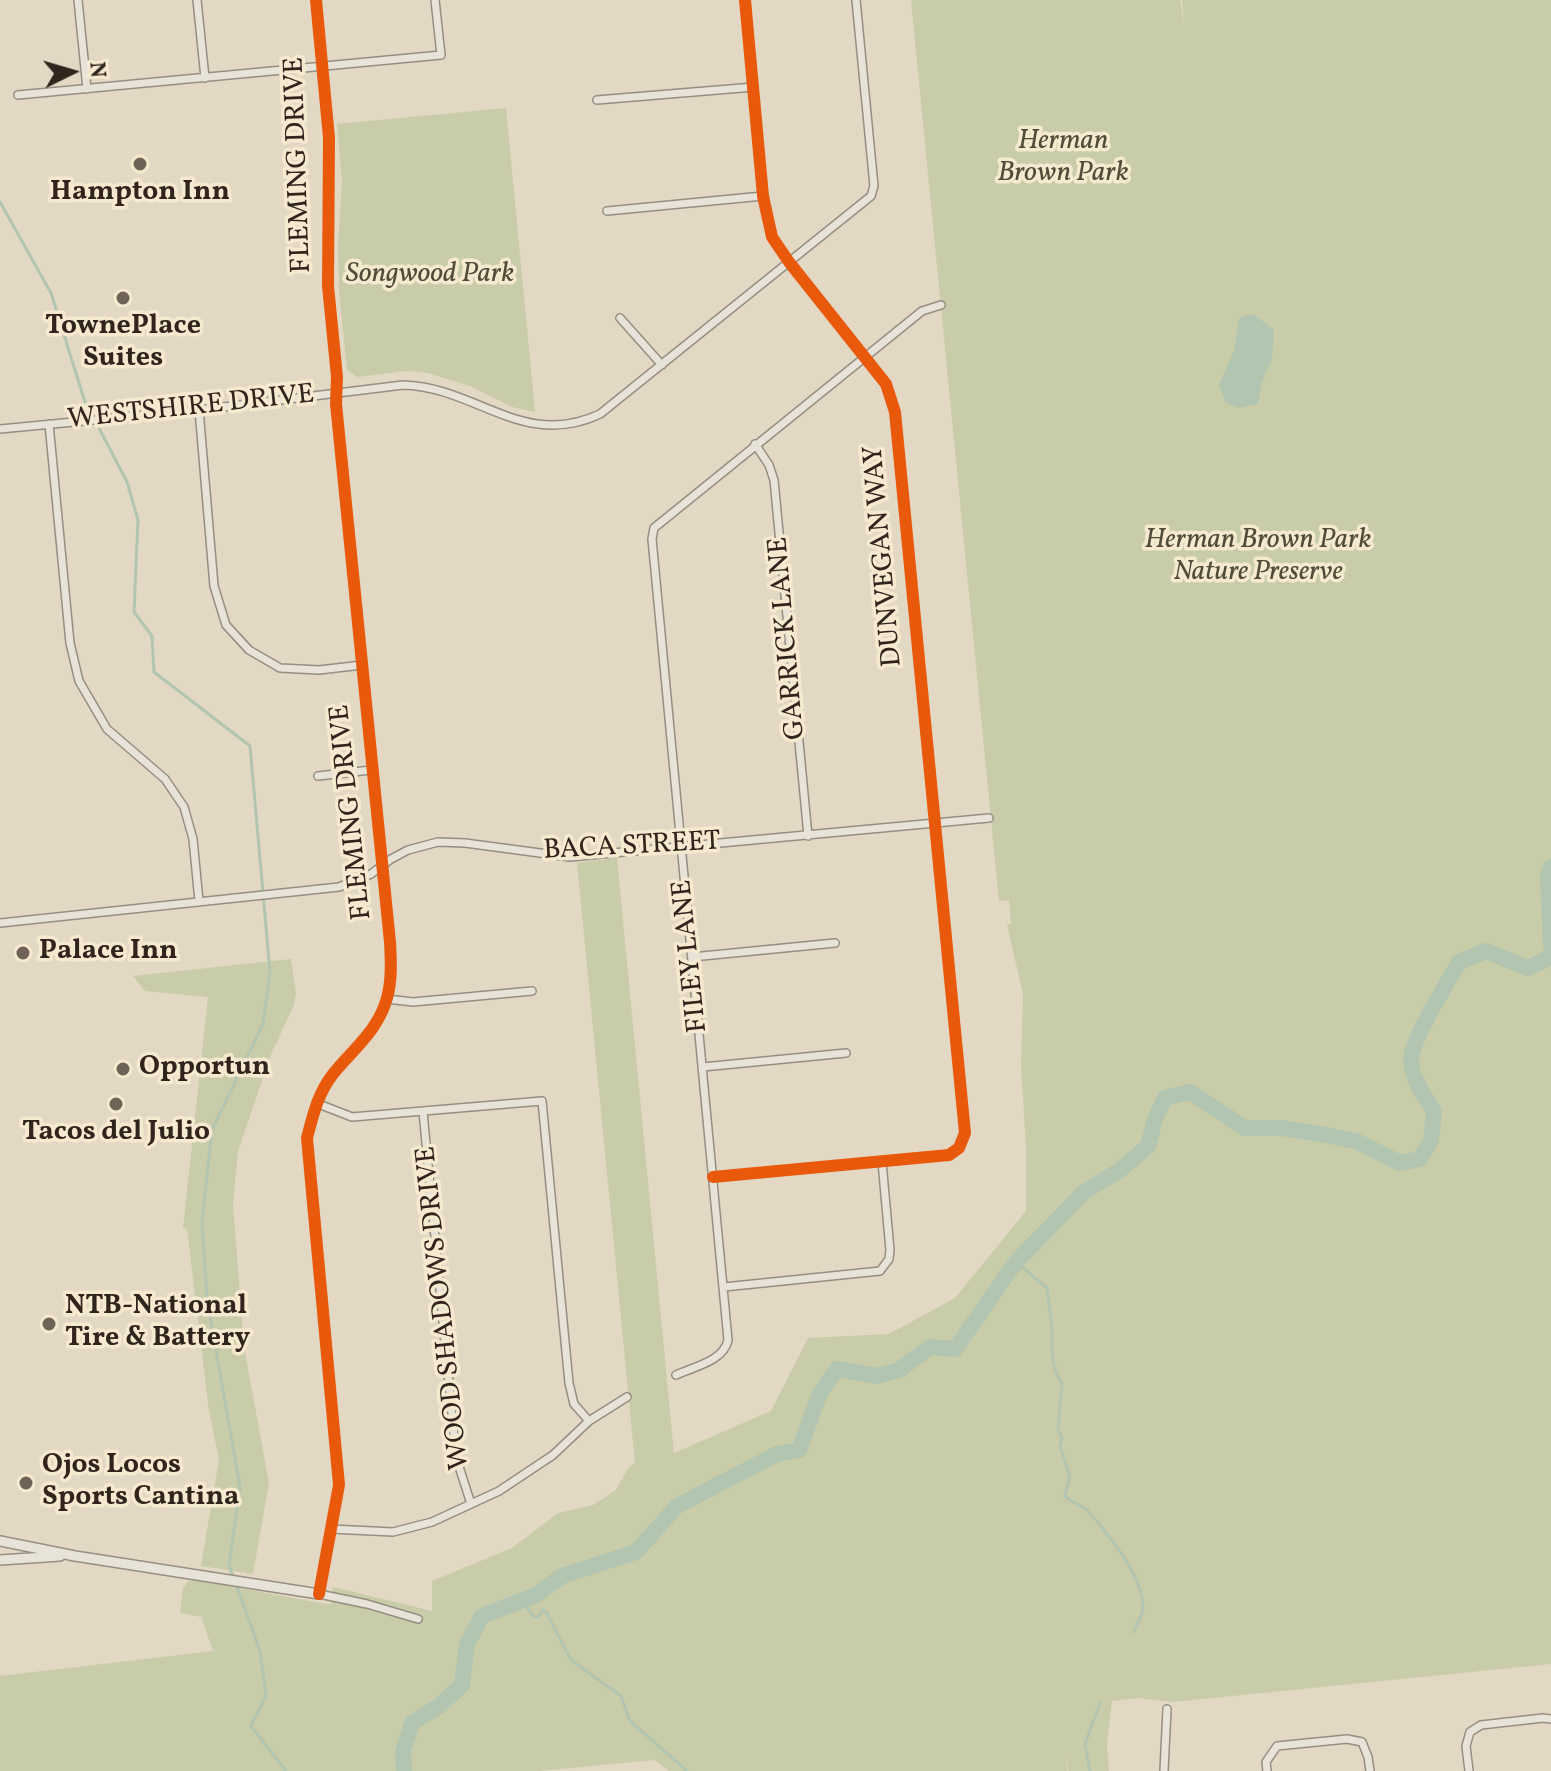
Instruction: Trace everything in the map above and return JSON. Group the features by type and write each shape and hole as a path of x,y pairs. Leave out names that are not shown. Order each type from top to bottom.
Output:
{"street":[{"path":"78,0 87,89"},
{"path":"197,0 205,78"},
{"name":"FLEMING DRIVE","path":"316,0 330,168 328,286 391,971 387,999 371,1034 332,1075 316,1103 307,1138 339,1485 319,1594"},
{"path":"18,95 441,55 435,0"},
{"name":"DUNVEGAN WAY","path":"745,0 763,196 772,237 886,384 895,412 965,1133 959,1148 949,1155 882,1162"},
{"name":"WESTSHIRE DRIVE","path":"0,429 199,410 403,385 425,385 467,398 495,414 535,423 574,423 600,414 871,196 874,186 856,0"},
{"path":"597,100 754,87"},
{"path":"607,211 763,196"},
{"path":"755,444 922,311 941,305"},
{"path":"620,318 662,365"},
{"path":"199,410 214,586 226,625 249,650 280,668 319,670 362,665"},
{"path":"49,424 70,643 79,681 107,729 165,779 184,807 193,839 199,901"},
{"name":"FILEY LANE","path":"676,1375 719,1356 727,1347 724,1287 652,539 654,528 755,444"},
{"name":"GARRICK LANE","path":"755,444 769,465 774,480 808,836"},
{"path":"318,776 371,770"},
{"name":"BACA STREET","path":"0,923 339,887 371,874 391,859 422,845 453,841 570,857 989,818"},
{"path":"692,957 835,943"},
{"path":"387,999 413,1002 532,991"},
{"path":"703,1067 846,1053"},
{"path":"316,1103 352,1117 542,1101 569,1383 574,1404 589,1421"},
{"name":"WOOD SHADOWS DRIVE","path":"423,1112 456,1457 471,1504"},
{"path":"713,1177 882,1162 890,1250 889,1259 880,1271 724,1287"},
{"path":"331,1529 393,1532 432,1522 499,1491 553,1455 589,1421 627,1397"},
{"path":"0,1541 75,1556 251,1581 367,1604 418,1619"},
{"path":"0,1560 75,1556"},
{"path":"1164,1771 1167,1709"},
{"path":"1469,1771 1466,1746 1470,1732 1481,1725 1551,1719"},
{"path":"1267,1771 1266,1762 1277,1746 1347,1739 1362,1742 1370,1771"}],"green space":[{"name":"Herman Brown Park Nature Preserve","path":"911,0 1180,0 1184,24 1182,0 1551,0 1551,1664 1173,1702 1138,1698 1112,1701 1107,1744 1109,1771 1068,1771 1066,1754 1067,1771 669,1771 654,1760 540,1771 0,1771 0,1676 213,1651 201,1617 180,1613 183,1588 188,1581 331,1605 333,1587 432,1611 432,1581 512,1548 558,1513 593,1505 616,1490 628,1468 635,1463 577,863 617,858 674,1453 771,1411 808,1338 889,1334 955,1298 1026,1211 1021,1065 1023,995 1007,924 1011,924 1009,900 999,901"},
{"name":"Songwood Park","path":"506,108 535,412 512,407 470,386 428,373 406,371 358,377 347,370 339,291 342,182 337,124"},
{"path":"291,959 296,993 294,1005 271,1054 238,1151 233,1204 244,1347 269,1483 253,1574 201,1566 219,1459 209,1411 187,1229 183,1228 208,997 145,991 133,976"}],"shaded area":[{"path":"1253,314 1274,330 1272,359 1262,382 1258,404 1240,408 1226,403 1219,385 1234,351 1239,318"}],"waterway":[{"path":"0,202 51,293 84,399 127,482 138,520 134,612 152,636 154,672 250,746 270,972 263,1024 212,1130 202,1222 207,1299 240,1487 229,1565 233,1577"},
{"path":"1551,867 1548,875 1551,946"},
{"path":"404,1771 403,1751 412,1723 439,1706 462,1685 467,1644 482,1616 536,1595 562,1576 636,1552 677,1506 777,1454 799,1450 820,1393 837,1369 877,1376 899,1370 930,1347 955,1349 1016,1262 1084,1192 1120,1170 1148,1146 1155,1119 1165,1098 1190,1092 1245,1128 1282,1128 1356,1141 1400,1163 1420,1159 1431,1140 1434,1111 1413,1074 1411,1060 1423,1025 1459,962 1486,951 1528,968 1551,957"},
{"path":"1016,1262 1048,1292 1053,1359 1062,1384 1058,1428 1062,1439 1060,1446 1070,1477 1065,1496 1090,1513 1132,1571 1143,1609 1134,1632"},
{"path":"236,1584 260,1651 266,1695 251,1726 286,1771"},
{"path":"522,1600 533,1616 538,1617 543,1610 546,1612 571,1660 621,1696 630,1721 687,1771"},
{"path":"1090,1771 1085,1744 1100,1703"}],"cycle path":[{"path":"316,0 329,138 328,286 337,377 336,404 391,963 389,991 383,1010 371,1030 323,1089 307,1138 339,1485 319,1594"},
{"path":"713,1177 949,1155 959,1148 965,1133 895,412 886,384 772,237 763,196 745,0"}],"place":[{"name":"Hampton Inn","path":"140,164"},
{"name":"TownePlace Suites","path":"123,298"},
{"name":"Palace Inn","path":"23,953"},
{"name":"Opportun","path":"123,1069"},
{"name":"Tacos del Julio","path":"116,1104"},
{"name":"NTB-National Tire & Battery","path":"49,1324"},
{"name":"Ojos Locos Sports Cantina","path":"26,1483"}],"park label":[{"name":"Herman Brown Park","path":"1063,159"}]}
